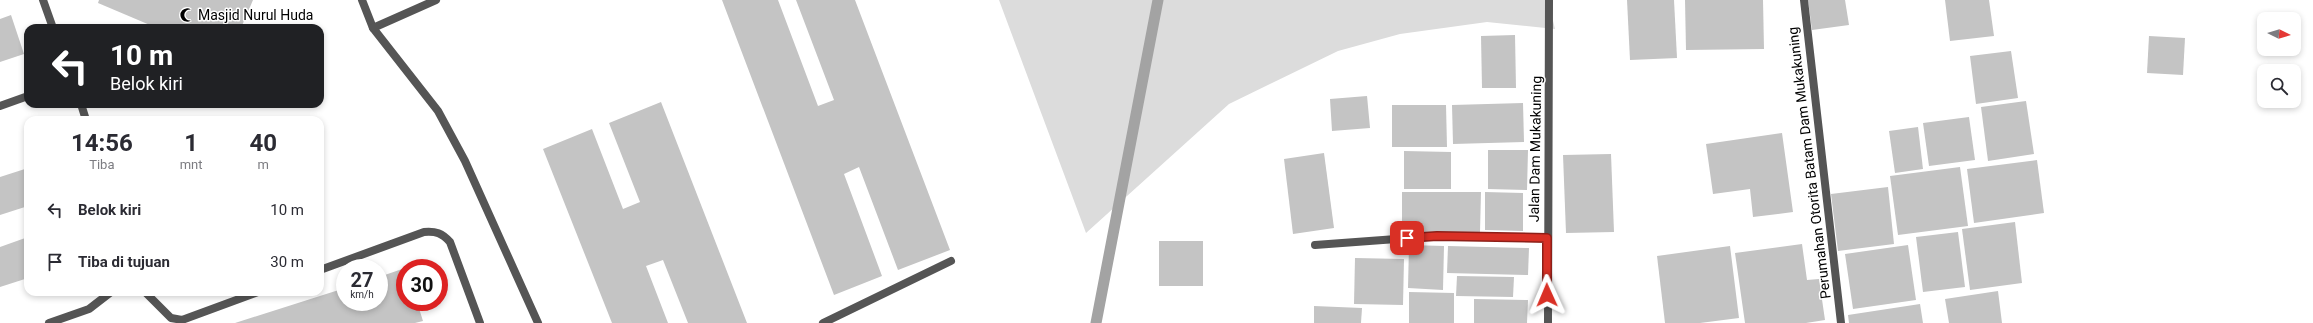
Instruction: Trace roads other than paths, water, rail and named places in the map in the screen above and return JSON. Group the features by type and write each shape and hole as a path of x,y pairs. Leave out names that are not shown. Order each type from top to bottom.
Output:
{"street":[{"path":"43,0 52,24"},
{"path":"362,0 373,28 438,111 466,161 538,323"},
{"path":"373,28 436,0"},
{"name":"Jalan Dam Mukakuning","path":"1548,323 1547,238 1549,0"},
{"name":"Perumahan Otorita Batam Dam Mukakuning","path":"1804,0 1841,323"},
{"path":"0,106 24,97"},
{"path":"324,269 424,232 435,231 444,235 450,242 480,323"},
{"path":"1315,245 1437,236 1547,238"},
{"path":"823,323 951,261"},
{"path":"49,323 89,309 105,296"},
{"path":"149,296 171,318 182,320 247,296"}],"waterway":[{"path":"1096,323 1158,0"}],"place":[{"name":"Masjid Nurul Huda","path":"187,15"}]}
